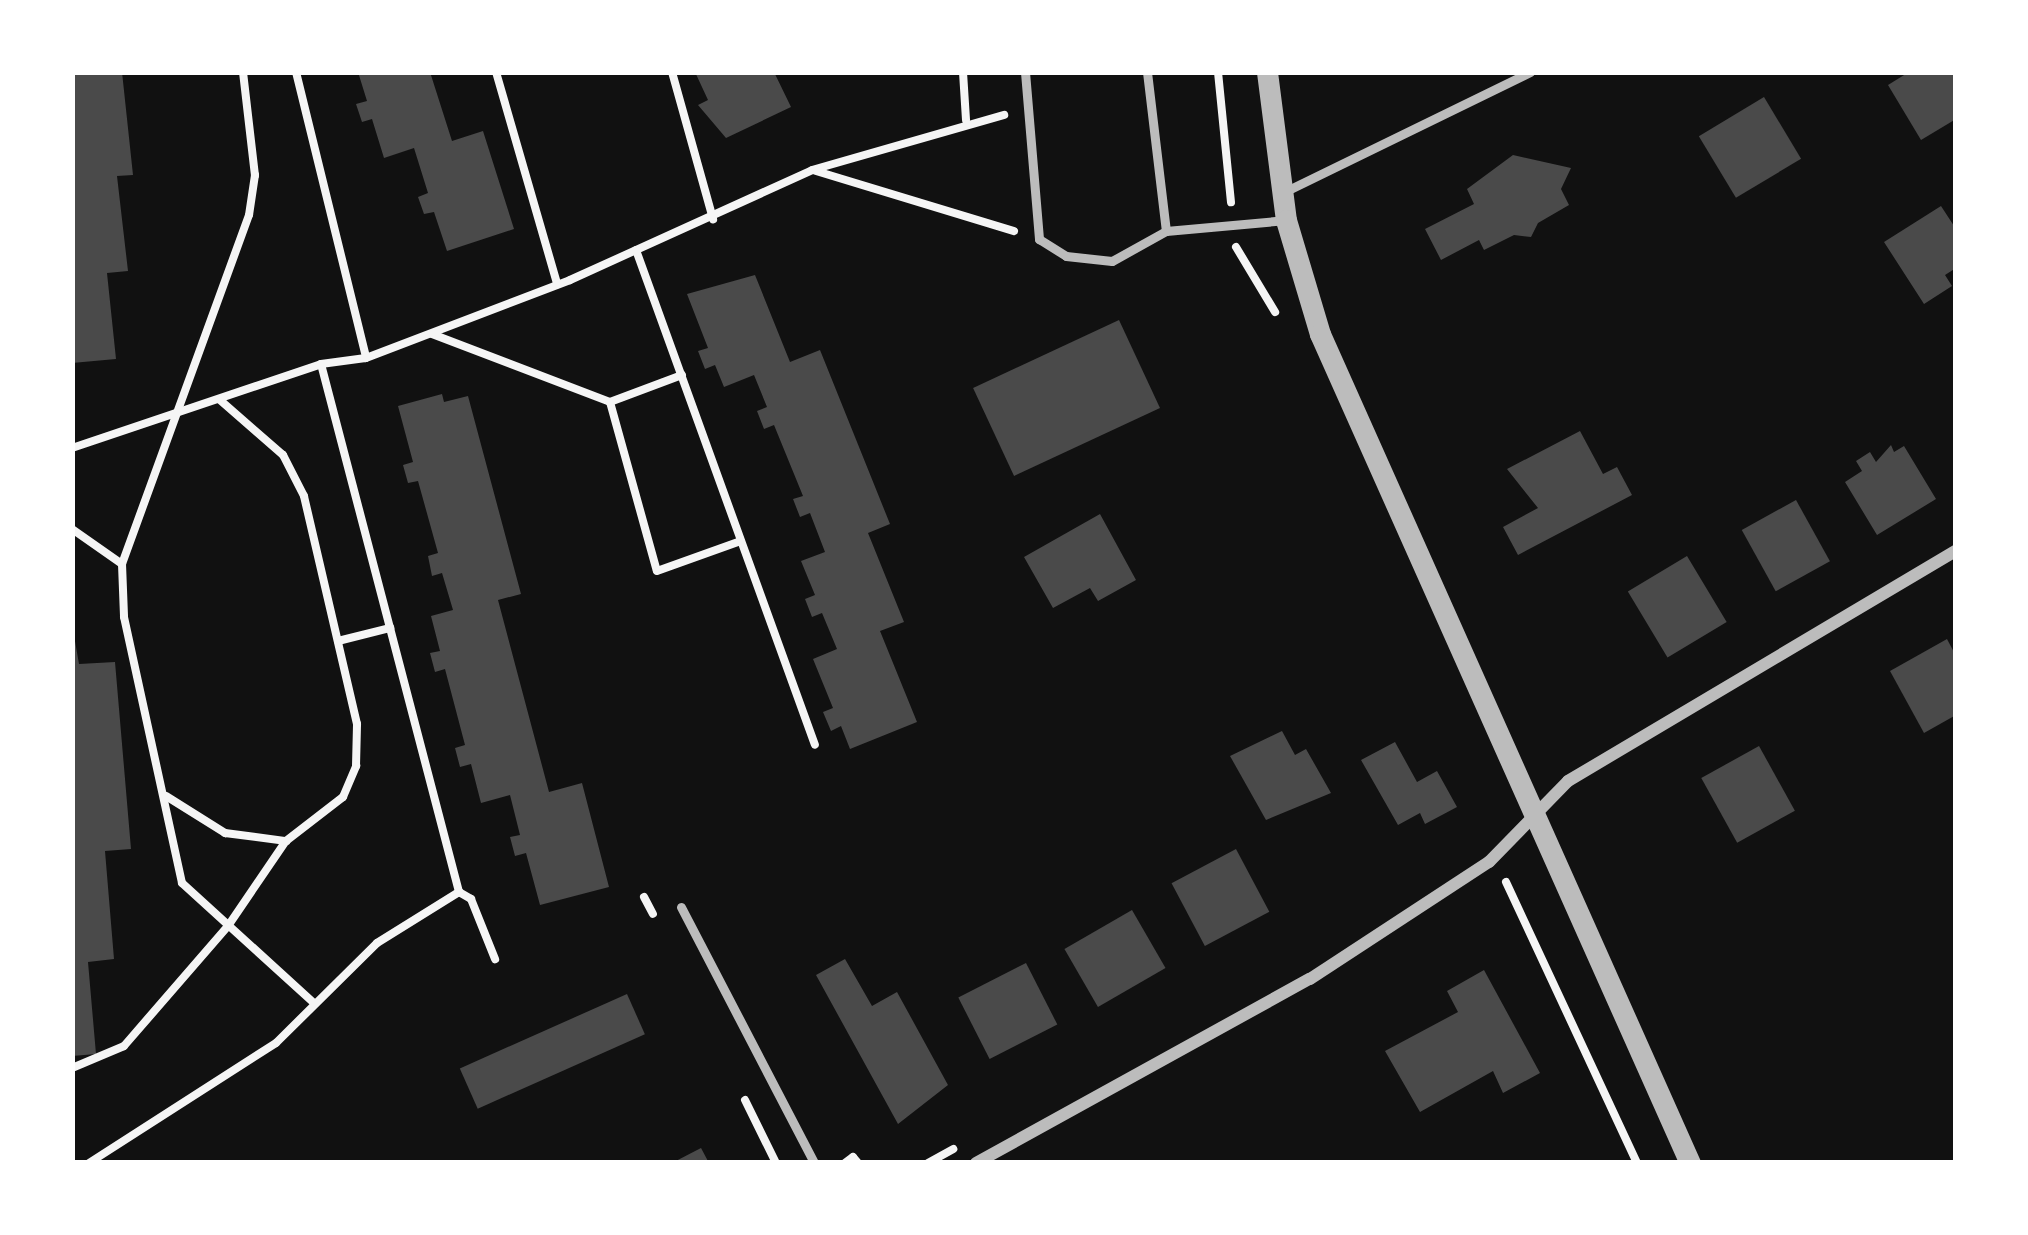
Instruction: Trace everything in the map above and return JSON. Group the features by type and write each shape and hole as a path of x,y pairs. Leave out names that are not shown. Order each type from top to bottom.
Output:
{"street":[{"path":"1267,72 1286,220 1320,334 1690,1163"},
{"path":"976,1163 1310,979 1489,862 1538,818 1568,781 1956,551"}],"lane":[{"path":"1025,72 1039,239 1066,256 1112,261 1166,231 1286,220"},
{"path":"1147,72 1166,231"},
{"path":"1282,193 1530,72"},
{"path":"681,907 814,1163"}],"path":[{"path":"243,72 255,175 249,215 171,414 122,564 124,617 182,884 314,1003"},
{"path":"296,72 366,358"},
{"path":"496,72 557,285"},
{"path":"672,72 713,219"},
{"path":"963,72 966,120"},
{"path":"72,448 321,364 366,358 557,285 713,219 812,170 966,120 1029,112"},
{"path":"812,170 1039,239"},
{"path":"636,250 815,746"},
{"path":"430,333 610,402 682,375"},
{"path":"321,364 459,892 471,899 495,959"},
{"path":"72,1068 124,1046 228,926 286,841 344,797 356,766 357,724 304,496 283,455 218,399"},
{"path":"610,402 657,571 741,541"},
{"path":"72,529 122,564"},
{"path":"338,640 391,628"},
{"path":"164,794 225,833 286,841"},
{"path":"89,1163 276,1043 377,943 459,892"},
{"path":"844,1163 854,1156 858,1163"}],"building":[{"path":"72,72 122,72 133,175 117,176 128,271 107,273 116,359 72,363"},
{"path":"358,72 430,72 452,141 483,131 514,229 447,251 434,212 424,214 418,197 428,193 414,148 384,158 372,119 362,122 356,104 367,101"},
{"path":"695,72 774,72 791,107 726,138 698,105 708,100"},
{"path":"1909,72 1956,72 1956,119 1921,140 1888,85"},
{"path":"1764,97 1801,159 1736,198 1699,136"},
{"path":"1513,155 1571,168 1561,189 1569,205 1538,223 1531,237 1514,235 1484,250 1479,240 1441,260 1425,229 1474,204 1467,189"},
{"path":"1941,206 1956,229 1956,268 1945,275 1952,286 1924,304 1884,242"},
{"path":"755,275 790,362 820,350 890,524 868,533 904,622 880,631 917,722 850,749 841,726 831,731 823,712 833,708 813,659 837,649 822,613 812,617 805,599 815,595 801,561 825,552 810,513 800,517 793,499 803,496 774,425 764,429 757,411 767,407 754,375 724,387 715,365 705,369 698,351 708,348 687,294"},
{"path":"1119,320 1160,408 1014,476 973,388"},
{"path":"442,394 444,402 468,396 521,594 498,600 549,792 582,783 609,887 540,905 526,853 515,856 510,837 520,835 510,795 481,803 471,764 460,767 455,748 465,745 445,669 435,672 430,653 440,651 431,616 453,610 442,573 432,576 428,556 438,553 418,481 408,483 403,465 413,462 398,406"},
{"path":"1580,431 1603,474 1617,467 1632,495 1518,555 1503,527 1538,508 1507,469"},
{"path":"1891,445 1894,452 1904,446 1936,499 1877,535 1845,482 1862,471 1856,461 1870,452 1876,462"},
{"path":"1796,500 1830,561 1776,591 1742,530"},
{"path":"1100,514 1136,580 1098,601 1090,588 1053,608 1024,557"},
{"path":"1687,556 1727,622 1668,658 1628,592"},
{"path":"72,624 79,664 115,662 131,849 105,851 114,959 88,962 96,1054 72,1056"},
{"path":"1947,639 1956,656 1956,715 1924,733 1890,671"},
{"path":"1282,731 1295,755 1306,749 1331,793 1266,820 1230,756"},
{"path":"1395,742 1417,782 1437,771 1457,807 1425,824 1420,813 1398,825 1361,760"},
{"path":"1759,746 1795,811 1737,843 1701,778"},
{"path":"1236,849 1269,912 1205,946 1172,883"},
{"path":"1132,910 1166,968 1098,1007 1064,949"},
{"path":"845,959 872,1006 897,992 948,1085 898,1124 816,975"},
{"path":"1026,963 1057,1024 990,1059 958,998"},
{"path":"1484,970 1540,1073 1503,1093 1493,1071 1420,1112 1385,1051 1458,1012 1447,991"},
{"path":"627,994 645,1034 478,1109 460,1068"},
{"path":"701,1148 709,1163 672,1163"}]}
